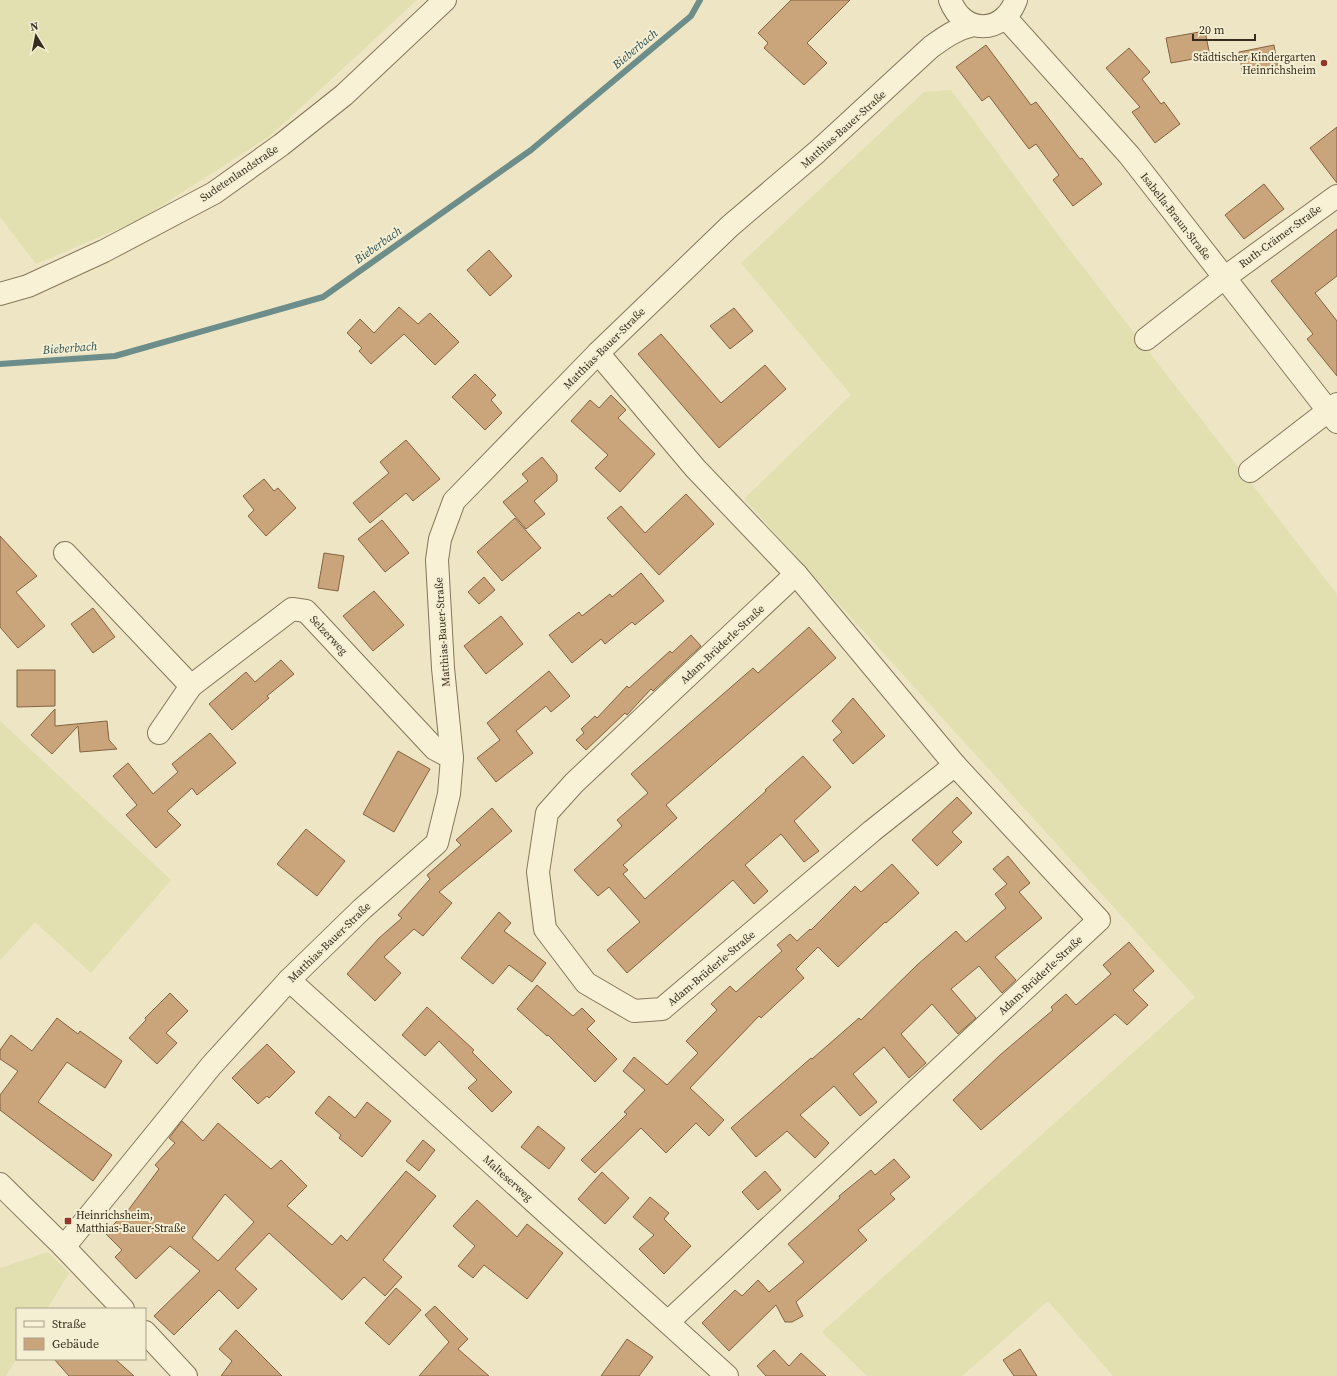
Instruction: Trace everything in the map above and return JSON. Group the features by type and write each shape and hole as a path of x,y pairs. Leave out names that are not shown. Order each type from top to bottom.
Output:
{"street":[{"name":"Sudetenlandstraße","path":"0,294 28,286 104,251 214,193 281,145 344,95 445,0"},
{"path":"950,0 954,11 962,20 973,25"},
{"name":"Matthias-Bauer-Straße","path":"910,67 939,26 950,0"},
{"name":"Matthias-Bauer-Straße","path":"64,1247 211,1066 290,980 362,909 437,842 449,794 452,758 442,662 437,560 440,540 446,519 454,501 598,353 730,226 818,152 910,67 947,35 961,28 973,25 984,27 996,24 1011,9"},
{"name":"Isabella-Braun-Straße","path":"1011,9 1129,155 1224,278 1334,412"},
{"name":"Ruth-Crämer-Straße","path":"1146,339 1224,278 1337,196"},
{"name":"Adam-Brüderle-Straße","path":"598,353 695,468 796,574 955,765 1099,920 668,1322"},
{"path":"1250,472 1334,412"},
{"path":"65,553 191,686"},
{"name":"Adam-Brüderle-Straße","path":"796,574 574,783 547,813 538,872 545,929 586,983 634,1011 662,1009 872,831 955,765"},
{"name":"Selzerweg","path":"159,733 191,686 292,609 306,611 435,749 452,758"},
{"name":"Malteserweg","path":"290,980 727,1376"},
{"path":"0,1184 64,1247 122,1308"},
{"path":"146,1333 186,1376"}],"shaded area":[{"path":"0,0 417,0 271,135 139,220 36,264 0,217"},
{"path":"951,90 1062,240 1337,594 1337,1376 1113,1376 1048,1301 962,1376 867,1376 822,1332 1195,997 744,499 851,395 741,263 924,92"},
{"path":"0,721 171,880 91,973 35,922 0,960"},
{"path":"48,1252 69,1273 48,1308 16,1308 16,1360 6,1376 0,1376 0,1268"}],"building":[{"path":"791,0 850,0 807,43 827,63 804,85 764,48 768,43 758,33"},
{"path":"1205,31 1210,56 1171,63 1166,38"},
{"path":"986,45 1031,105 1036,102 1080,159 1082,158 1102,184 1073,206 1053,180 1059,175 1036,144 1029,149 989,96 982,101 956,67"},
{"path":"1274,45 1278,69 1243,75 1239,52"},
{"path":"1129,48 1150,72 1142,79 1161,104 1164,102 1180,124 1155,143 1132,112 1140,107 1106,68"},
{"path":"1337,127 1337,183 1310,148"},
{"path":"1264,184 1284,209 1244,239 1225,215"},
{"path":"1337,229 1337,276 1315,293 1337,321 1337,376 1307,339 1313,334 1271,281"},
{"path":"489,250 512,276 490,296 467,270"},
{"path":"399,307 418,324 430,313 459,342 435,365 404,334 371,364 359,351 362,348 347,333 360,319 374,333"},
{"path":"734,308 753,331 730,349 710,326"},
{"path":"661,334 721,403 765,365 786,389 719,448 638,354"},
{"path":"475,374 496,395 491,400 502,413 485,430 452,397"},
{"path":"611,395 626,410 618,418 655,454 620,492 595,468 608,455 571,421 590,400 599,408"},
{"path":"406,440 440,479 413,501 406,493 370,523 353,503 389,473 380,462"},
{"path":"542,457 557,475 557,481 534,501 545,514 526,529 503,502 528,481 522,474"},
{"path":"264,479 274,491 278,488 296,508 266,536 248,516 254,510 243,496"},
{"path":"686,494 714,524 659,575 607,518 621,506 645,533"},
{"path":"515,518 541,548 502,581 477,552"},
{"path":"382,520 409,553 385,572 358,539"},
{"path":"0,536 37,576 16,592 45,626 18,648 0,627"},
{"path":"324,553 344,556 338,591 318,588"},
{"path":"641,573 664,601 635,625 632,622 605,644 601,639 572,663 549,635 579,612 582,616 610,594 612,597"},
{"path":"484,577 495,590 479,604 468,592"},
{"path":"374,591 404,625 373,651 343,616"},
{"path":"93,608 115,637 93,653 71,624"},
{"path":"501,616 523,644 486,674 464,646"},
{"path":"809,627 836,658 666,805 677,818 623,865 628,870 623,874 645,899 803,756 831,787 794,821 819,851 804,862 781,834 745,865 768,891 754,904 733,880 627,973 607,950 640,922 609,887 598,896 574,870 622,826 617,820 648,793 631,774 753,668 758,673"},
{"path":"691,635 701,646 653,691 651,689 627,715 625,713 586,750 576,740 584,733 581,729 595,716 597,718 627,686 629,688 670,651 672,653"},
{"path":"281,660 294,674 267,696 269,698 232,730 209,704 246,672 255,682"},
{"path":"17,670 55,670 55,706 17,707"},
{"path":"549,671 570,696 551,712 546,706 516,731 533,753 496,782 477,758 500,740 487,723"},
{"path":"853,698 885,736 853,764 833,740 842,732 832,721"},
{"path":"55,709 55,726 107,721 109,740 117,749 80,752 78,726 52,754 31,735"},
{"path":"210,733 236,763 197,795 192,788 167,811 181,825 156,848 126,815 137,805 113,776 128,763 153,794 178,772 172,764"},
{"path":"398,751 430,769 394,832 363,814"},
{"path":"957,797 972,813 952,832 962,842 937,866 912,840"},
{"path":"492,808 512,831 439,892 452,903 423,936 414,929 384,957 401,973 375,1001 347,974 379,938 402,918 398,915 430,879 427,875 461,845 456,840"},
{"path":"306,829 345,861 317,896 277,864"},
{"path":"1008,856 1030,883 1019,892 1042,918 995,957 1016,980 1002,993 979,966 951,989 976,1018 958,1034 932,1004 901,1034 926,1063 909,1078 884,1047 853,1074 877,1102 860,1116 834,1086 800,1115 829,1143 815,1158 787,1131 756,1157 731,1128 859,1018 861,1020 917,965 956,931 966,942 1006,908 995,894 1007,884 993,869"},
{"path":"892,864 919,893 886,923 885,922 838,967 818,947 796,969 804,978 761,1018 759,1016 690,1088 724,1120 709,1136 696,1123 666,1153 641,1128 595,1173 581,1160 627,1114 624,1112 645,1090 623,1071 634,1057 667,1085 698,1053 686,1041 717,1010 711,1004 730,986 736,992 782,951 777,945 790,934 797,941 810,929 811,930 855,886 861,892"},
{"path":"499,912 511,923 504,931 546,963 532,982 509,965 493,984 461,958"},
{"path":"1129,942 1154,971 1133,990 1148,1005 1127,1025 1115,1014 981,1130 953,1100 1000,1055 1053,1010 1051,1007 1066,994 1076,1005 1111,974 1103,965"},
{"path":"537,985 573,1016 582,1008 595,1021 587,1029 617,1059 595,1082 548,1035 547,1036 517,1009"},
{"path":"170,993 188,1011 166,1033 177,1043 157,1064 129,1038 146,1020 145,1018"},
{"path":"427,1007 474,1050 472,1052 512,1092 492,1112 468,1088 477,1080 439,1041 425,1056 402,1035"},
{"path":"57,1018 78,1034 80,1031 122,1061 105,1088 67,1062 38,1102 112,1155 93,1181 0,1110 0,1095 18,1071 0,1059 0,1050 11,1035 32,1051"},
{"path":"267,1044 295,1072 269,1098 267,1096 258,1104 232,1078"},
{"path":"329,1096 355,1118 367,1102 391,1121 362,1157 339,1138 341,1135 315,1113"},
{"path":"182,1121 203,1141 218,1123 271,1169 281,1160 307,1186 287,1206 332,1245 341,1235 347,1241 406,1171 436,1196 383,1260 402,1277 385,1296 364,1277 342,1300 269,1233 235,1269 257,1289 238,1309 219,1290 174,1335 154,1316 200,1271 170,1246 136,1279 115,1257 122,1250 105,1233 129,1209 159,1169 155,1165 175,1143 169,1138","holes":["225,1194 254,1222 218,1261 192,1238"]},
{"path":"538,1126 565,1148 549,1169 521,1147"},
{"path":"423,1140 435,1150 419,1171 406,1161"},
{"path":"894,1159 910,1177 890,1194 895,1199 858,1230 867,1240 796,1302 803,1316 792,1322 785,1322 776,1305 729,1351 702,1323 735,1290 742,1296 758,1280 769,1292 804,1262 788,1244 840,1198 839,1196 871,1170 875,1175"},
{"path":"765,1171 781,1190 758,1210 742,1192"},
{"path":"602,1172 629,1198 605,1224 578,1199"},
{"path":"650,1197 669,1213 664,1219 691,1246 664,1274 639,1249 654,1235 633,1217"},
{"path":"477,1200 517,1237 527,1224 563,1253 527,1299 484,1265 473,1278 458,1266 475,1246 453,1226"},
{"path":"396,1288 421,1310 389,1345 365,1323"},
{"path":"435,1306 468,1339 458,1349 489,1376 419,1376 449,1342 425,1315"},
{"path":"236,1330 282,1376 221,1376 232,1361 219,1349"},
{"path":"627,1339 653,1357 639,1376 601,1376"},
{"path":"1020,1349 1037,1376 1014,1376 1003,1360"},
{"path":"774,1350 789,1366 801,1353 826,1376 766,1376 757,1366"},
{"path":"55,1360 116,1360 134,1376 69,1376"}],"waterway":[{"name":"Bieberbach","path":"0,364 115,356 323,297 531,150 691,16 700,0"}],"place":[{"name":"Städtischer Kindergarten Heinrichsheim","path":"1324,63"},
{"name":"Heinrichsheim, Matthias-Bauer-Straße","path":"68,1221"}]}
